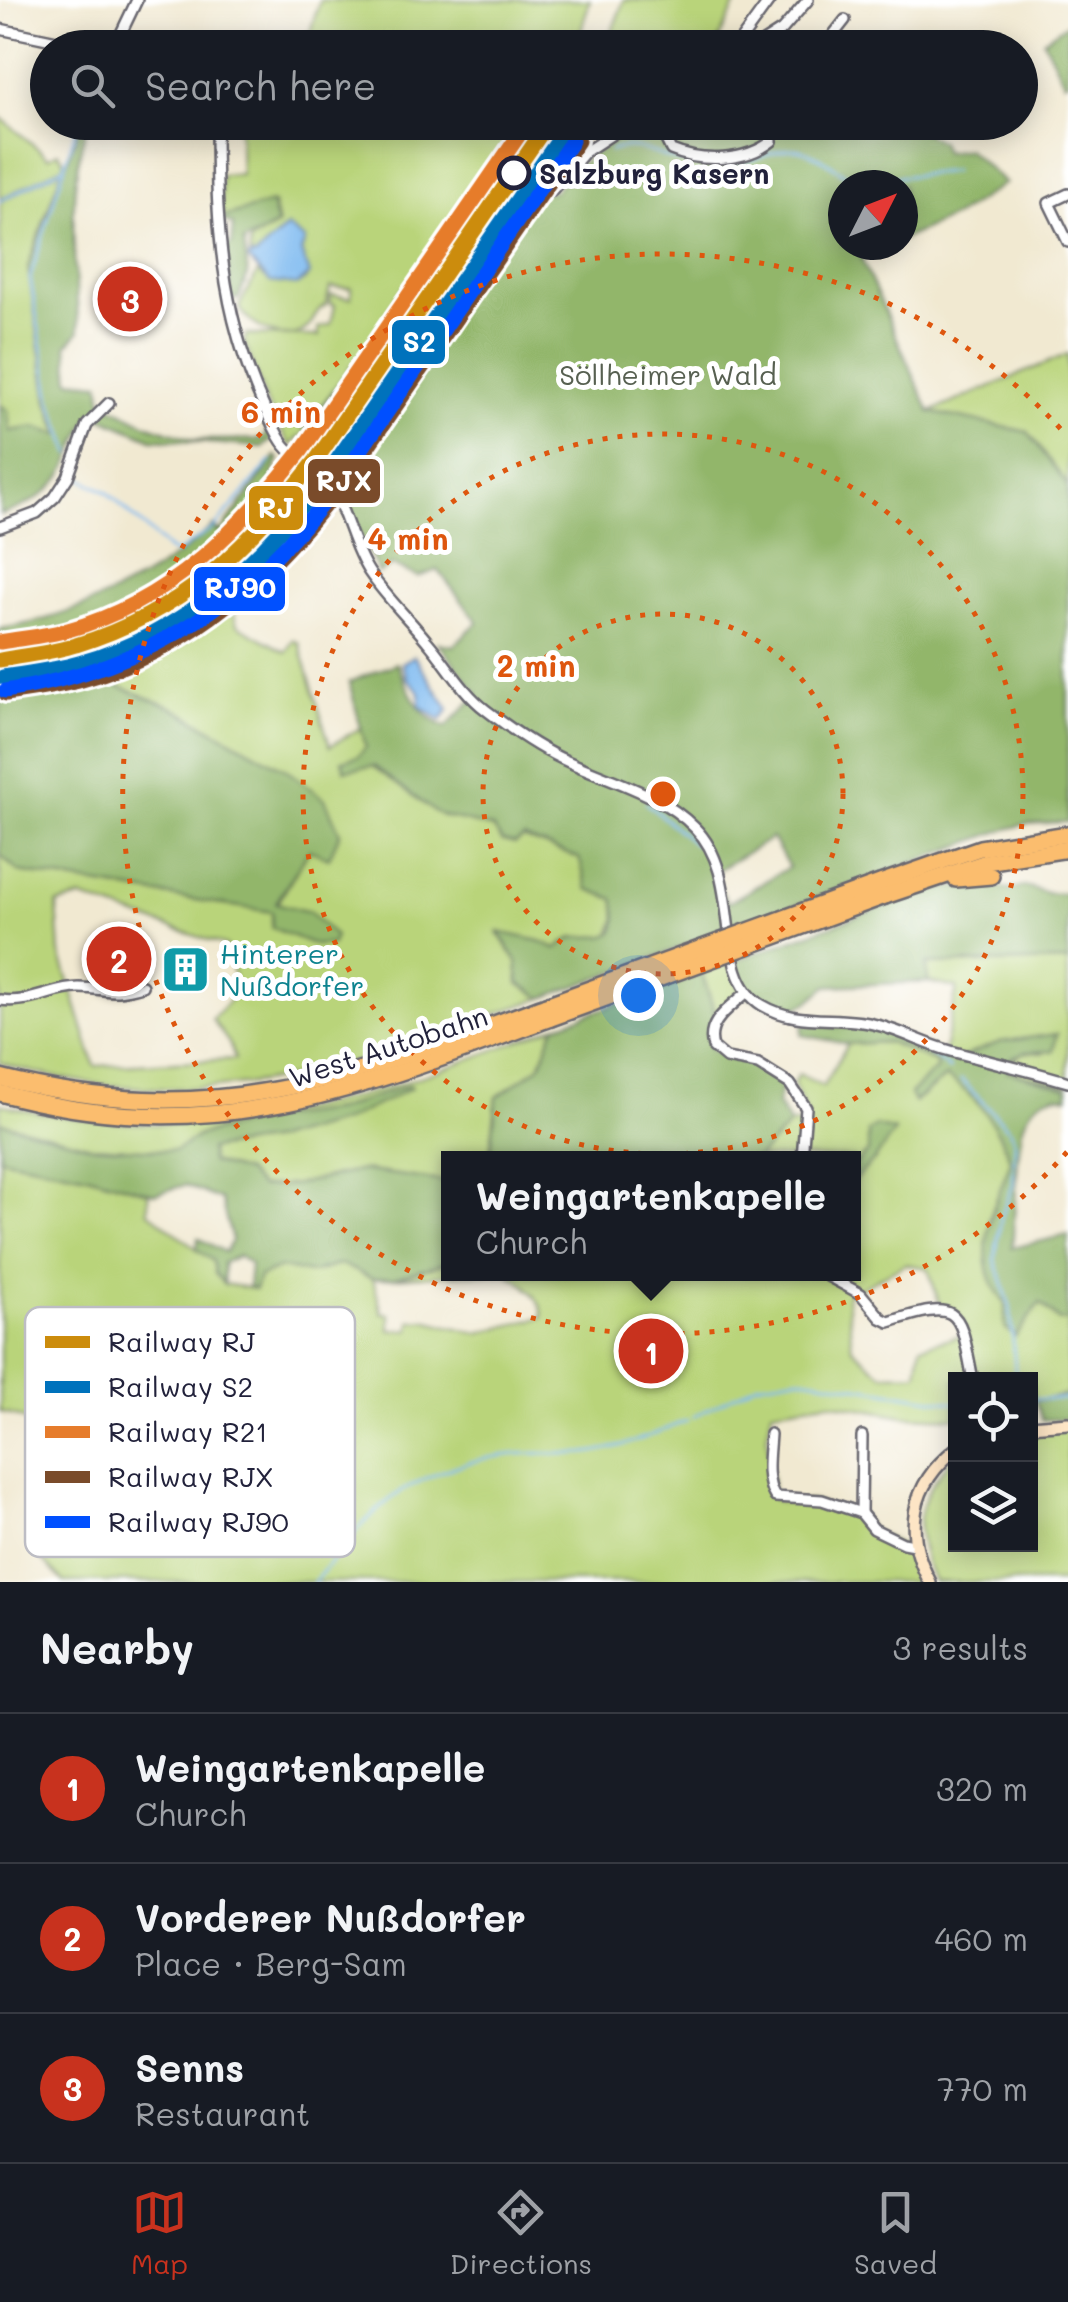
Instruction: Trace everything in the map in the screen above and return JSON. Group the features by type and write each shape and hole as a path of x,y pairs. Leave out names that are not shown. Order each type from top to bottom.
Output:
{"highway":[{"path":"549,1012 882,889 980,848 1068,834"},
{"path":"918,884 986,862 1068,848"},
{"path":"882,889 991,876"},
{"name":"West Autobahn","path":"0,1078 92,1097 160,1102 266,1094 385,1065 549,1012"},
{"name":"West Autobahn","path":"0,1094 91,1112 152,1116 218,1115 280,1107 349,1090 549,1012"},
{"path":"0,1068 40,1088"}],"street":[{"path":"122,30 136,0"},
{"path":"748,30 770,0"},
{"path":"782,30 808,0"},
{"path":"837,30 845,20"},
{"path":"0,29 30,35"},
{"path":"216,140 219,248 227,300 264,406 290,452 330,486 367,569 475,700 536,746 675,811 706,841 725,889 734,969 746,993 774,1012 812,1020 870,1023 947,1050 1068,1082"},
{"path":"330,486 398,361 469,260 604,140"},
{"path":"666,140 671,150 708,157 738,157 760,150 772,140"},
{"path":"1068,194 1046,198 1068,242"},
{"path":"0,526 36,513 55,497 68,477 87,425 108,403"},
{"path":"0,1000 27,1000 74,988 116,994 142,986"},
{"path":"746,993 717,1020 712,1030 713,1047 726,1058 758,1064 790,1084 806,1108 803,1151"},
{"path":"837,1281 860,1294 881,1318 890,1322 926,1310 947,1311 957,1318 963,1330 971,1372"},
{"path":"1038,1425 1068,1422"},
{"path":"770,1434 768,1471 770,1490 775,1497 822,1500 861,1513 874,1529 914,1545"},
{"path":"861,1513 862,1436"},
{"path":"930,1582 914,1545 913,1518 932,1472 948,1457"}],"green space":[{"path":"320,0 590,0 581,30 311,30"},
{"path":"624,0 738,0 723,30 613,30"},
{"path":"1068,23 1068,81 1064,82 1043,40"},
{"path":"0,117 48,157 58,152 65,161 63,166 0,199"},
{"path":"75,140 83,140 74,200 79,332 67,345 70,380 100,383 103,402 149,425 195,440 263,439 269,428 273,439 263,447 152,439 93,414 54,485 33,501 0,515 0,405 8,410 10,431 35,427 60,435 48,401 28,267"},
{"path":"240,140 515,140 470,212 397,295 372,339 305,432 290,446 268,406 244,341 246,335 319,336 318,328 331,324 335,305 330,304 331,295 351,298 351,288 330,287 326,305 299,333 269,332 244,314 239,306 258,272 280,282 305,280 309,274 301,252 305,240 287,227 256,256 250,256 250,241 278,225 273,203 224,217 221,175 241,174"},
{"name":"Söllheimer Wald","path":"614,140 937,140 944,152 967,149 1005,183 955,216 918,232 918,170 828,170 828,260 862,260 930,412 1028,432 1068,486 1068,822 1026,824 1000,831 543,998 519,983 517,962 499,932 540,941 556,949 571,939 606,936 616,927 614,899 588,889 579,858 524,838 515,844 502,841 493,828 443,816 374,766 345,770 342,761 358,756 366,747 349,682 397,663 420,708 446,727 478,694 438,643 453,646 478,622 438,570 418,577 392,565 379,573 339,491 410,353 488,249 492,226 520,193 554,191 574,168","holes":["772,838 789,867 728,903 711,874"]},
{"path":"62,169 28,267 48,401 60,436 10,431 8,411 0,405 0,202"},
{"path":"271,203 277,225 244,242 248,275 238,299 231,299 226,247 232,244 233,224 224,222 224,217"},
{"path":"470,212 394,320 303,430 372,339 397,295"},
{"path":"1068,354 1068,486 1028,432 930,412"},
{"path":"276,456 279,459 267,491 245,517 250,523 197,570 137,608 104,622 70,634 0,647 0,629 58,615 114,593 166,563 213,526 220,533"},
{"path":"315,477 322,483 283,537 264,554 252,560 247,556"},
{"path":"232,607 237,625 286,652 293,640 299,643 330,746 362,727 366,747 358,756 443,816 493,828 580,858 584,876 614,899 618,916 610,934 601,939 574,937 557,949 540,941 499,935 517,962 519,984 543,998 379,1055 311,1073 222,1086 133,1087 88,1083 0,1063 0,855 19,872 273,912 309,849 329,857 340,833 285,769 171,707 100,679 86,666","holes":["82,898 226,946 238,991 212,1019 235,1059 95,1066 60,953 57,904"]},
{"path":"86,666 100,679 171,707 285,769 325,799 340,833 329,858 309,850 276,903 310,912 335,936 332,944 315,945 272,928 272,912 19,872 0,855 0,685"},
{"path":"984,884 1068,894 1068,961 927,964 928,982 827,986 807,1003 787,1012 742,994 730,962 932,889"},
{"path":"1068,961 1068,1085 1000,1069 1025,1052 1043,1053 1057,1034 1000,1042 958,1059 943,1055 957,988 928,982 926,964"},
{"path":"730,962 742,994 716,1017 702,973"},
{"path":"702,973 716,1017 711,1049 756,1066 783,1083 777,1104 790,1124 764,1151 491,1151 497,1097 540,1066 555,1026"},
{"path":"803,1025 876,1028 958,1059 1000,1042 1057,1034 1053,1051 1025,1052 1011,1058 1007,1071 1068,1088 1068,1097 1042,1100 1025,1121 1012,1248 1068,1235 1068,1320 1060,1321 1040,1303 1015,1337 1005,1328 1005,1302 994,1286 986,1251 992,1215 1011,1161 993,1124 977,1103 946,1077 914,1102 910,1094 937,1068 936,1062 889,1042 848,1044 802,1035"},
{"path":"555,1026 540,1066 497,1097 490,1151 441,1151 441,1181 362,1170 297,1184 260,1187 246,1172 211,1162 209,1149 276,1140 408,1085 336,1110 267,1119 199,1135 175,1151 91,1146 0,1122 0,1104 76,1118 148,1124 217,1122 284,1113 350,1098"},
{"path":"889,1042 937,1063 937,1068 911,1094 915,1102 946,1077 977,1103 1000,1136 1011,1161 989,1219 1005,1302 1005,1327 1015,1336 1040,1303 1059,1321 1068,1320 1068,1395 1038,1400 1038,1372 948,1372 948,1418 903,1416 828,1402 772,1410 767,1436 774,1499 812,1501 860,1515 872,1530 908,1549 923,1582 64,1582 40,1557 355,1557 355,1307 25,1307 25,1420 0,1411 0,1158 148,1192 148,1212 213,1261 215,1273 224,1284 255,1289 259,1277 280,1268 311,1273 341,1264 373,1279 382,1313 390,1314 390,1330 410,1330 411,1321 425,1320 478,1333 543,1317 532,1292 518,1281 861,1281 861,1173 875,1159 868,1152 861,1158 861,1151 764,1151 790,1124 801,1124 808,1117 793,1083 799,1074 823,1086 848,1044","holes":["905,1264 928,1268 940,1306 951,1309 963,1323 966,1334 921,1346 917,1373 882,1374 852,1348 847,1295"]},
{"path":"409,1085 411,1088 344,1121 276,1140 210,1149 211,1162 246,1172 260,1187 297,1184 362,1170 441,1181 441,1264 394,1278 373,1279 341,1264 311,1273 280,1268 259,1277 255,1289 248,1288 250,1264 238,1256 223,1263 224,1284 215,1273 213,1261 197,1250 198,1238 225,1252 232,1241 221,1200 185,1185 155,1194 87,1175 0,1158 0,1122 91,1146 175,1151 199,1135 267,1119 336,1110"},
{"path":"876,1126 895,1131 861,1173 861,1158 868,1152 868,1131"},
{"path":"441,1264 441,1275 394,1278"},
{"path":"1068,1395 1068,1419 1042,1420 1038,1400"},
{"path":"1068,1427 1068,1582 934,1582 921,1545 920,1514 932,1485 948,1463 948,1552 1038,1552 1038,1429"}],"water":[{"path":"287,227 305,240 301,252 310,274 297,285 270,282 249,260"},
{"path":"414,656 449,709 441,720 420,706 420,692 407,678 402,663"}],"waterway":[{"path":"71,454 51,401 30,278 72,140"},
{"path":"610,151 635,148 680,161 703,161"},
{"path":"726,162 797,149 815,155 855,182 953,171"},
{"path":"0,201 65,166"},
{"path":"77,476 108,493 170,551 177,553 215,527 271,461"},
{"path":"646,803 695,844"},
{"path":"896,1036 930,1052 949,1069"},
{"path":"961,1080 1011,1131 1015,1143 1013,1185 1001,1218 995,1259 1010,1307 1015,1372"},
{"path":"693,1417 756,1384 797,1377 948,1402"},
{"path":"1038,1399 1068,1399"},
{"path":"355,1534 399,1493 440,1472 501,1456 585,1453 612,1448 688,1420"},
{"path":"314,1582 335,1557"}],"rail line":[{"name":"R21","path":"0,642 60,632 105,618 170,582 227,535 302,450 516,140"},
{"name":"RJ","path":"0,660 67,648 115,631 181,595 239,548 316,460 537,140"},
{"name":"S2","path":"3,677 70,665 156,632 189,612 250,562 330,470 558,140"},
{"name":"RJ90","path":"5,691 108,665 154,645 196,621 273,559 342,478 572,141"},
{"name":"RJX","path":"6,694 82,680 123,667 196,628 261,575 345,480 578,141"}],"place":[{"name":"Salzburg Kasern","path":"514,173"},
{"name":"Senns","path":"130,299"},
{"name":"Vorderer Nußdorfer","path":"119,959"},
{"name":"Hinterer Nußdorfer","path":"185,969"},
{"name":"Weingartenkapelle","path":"651,1351"}]}
